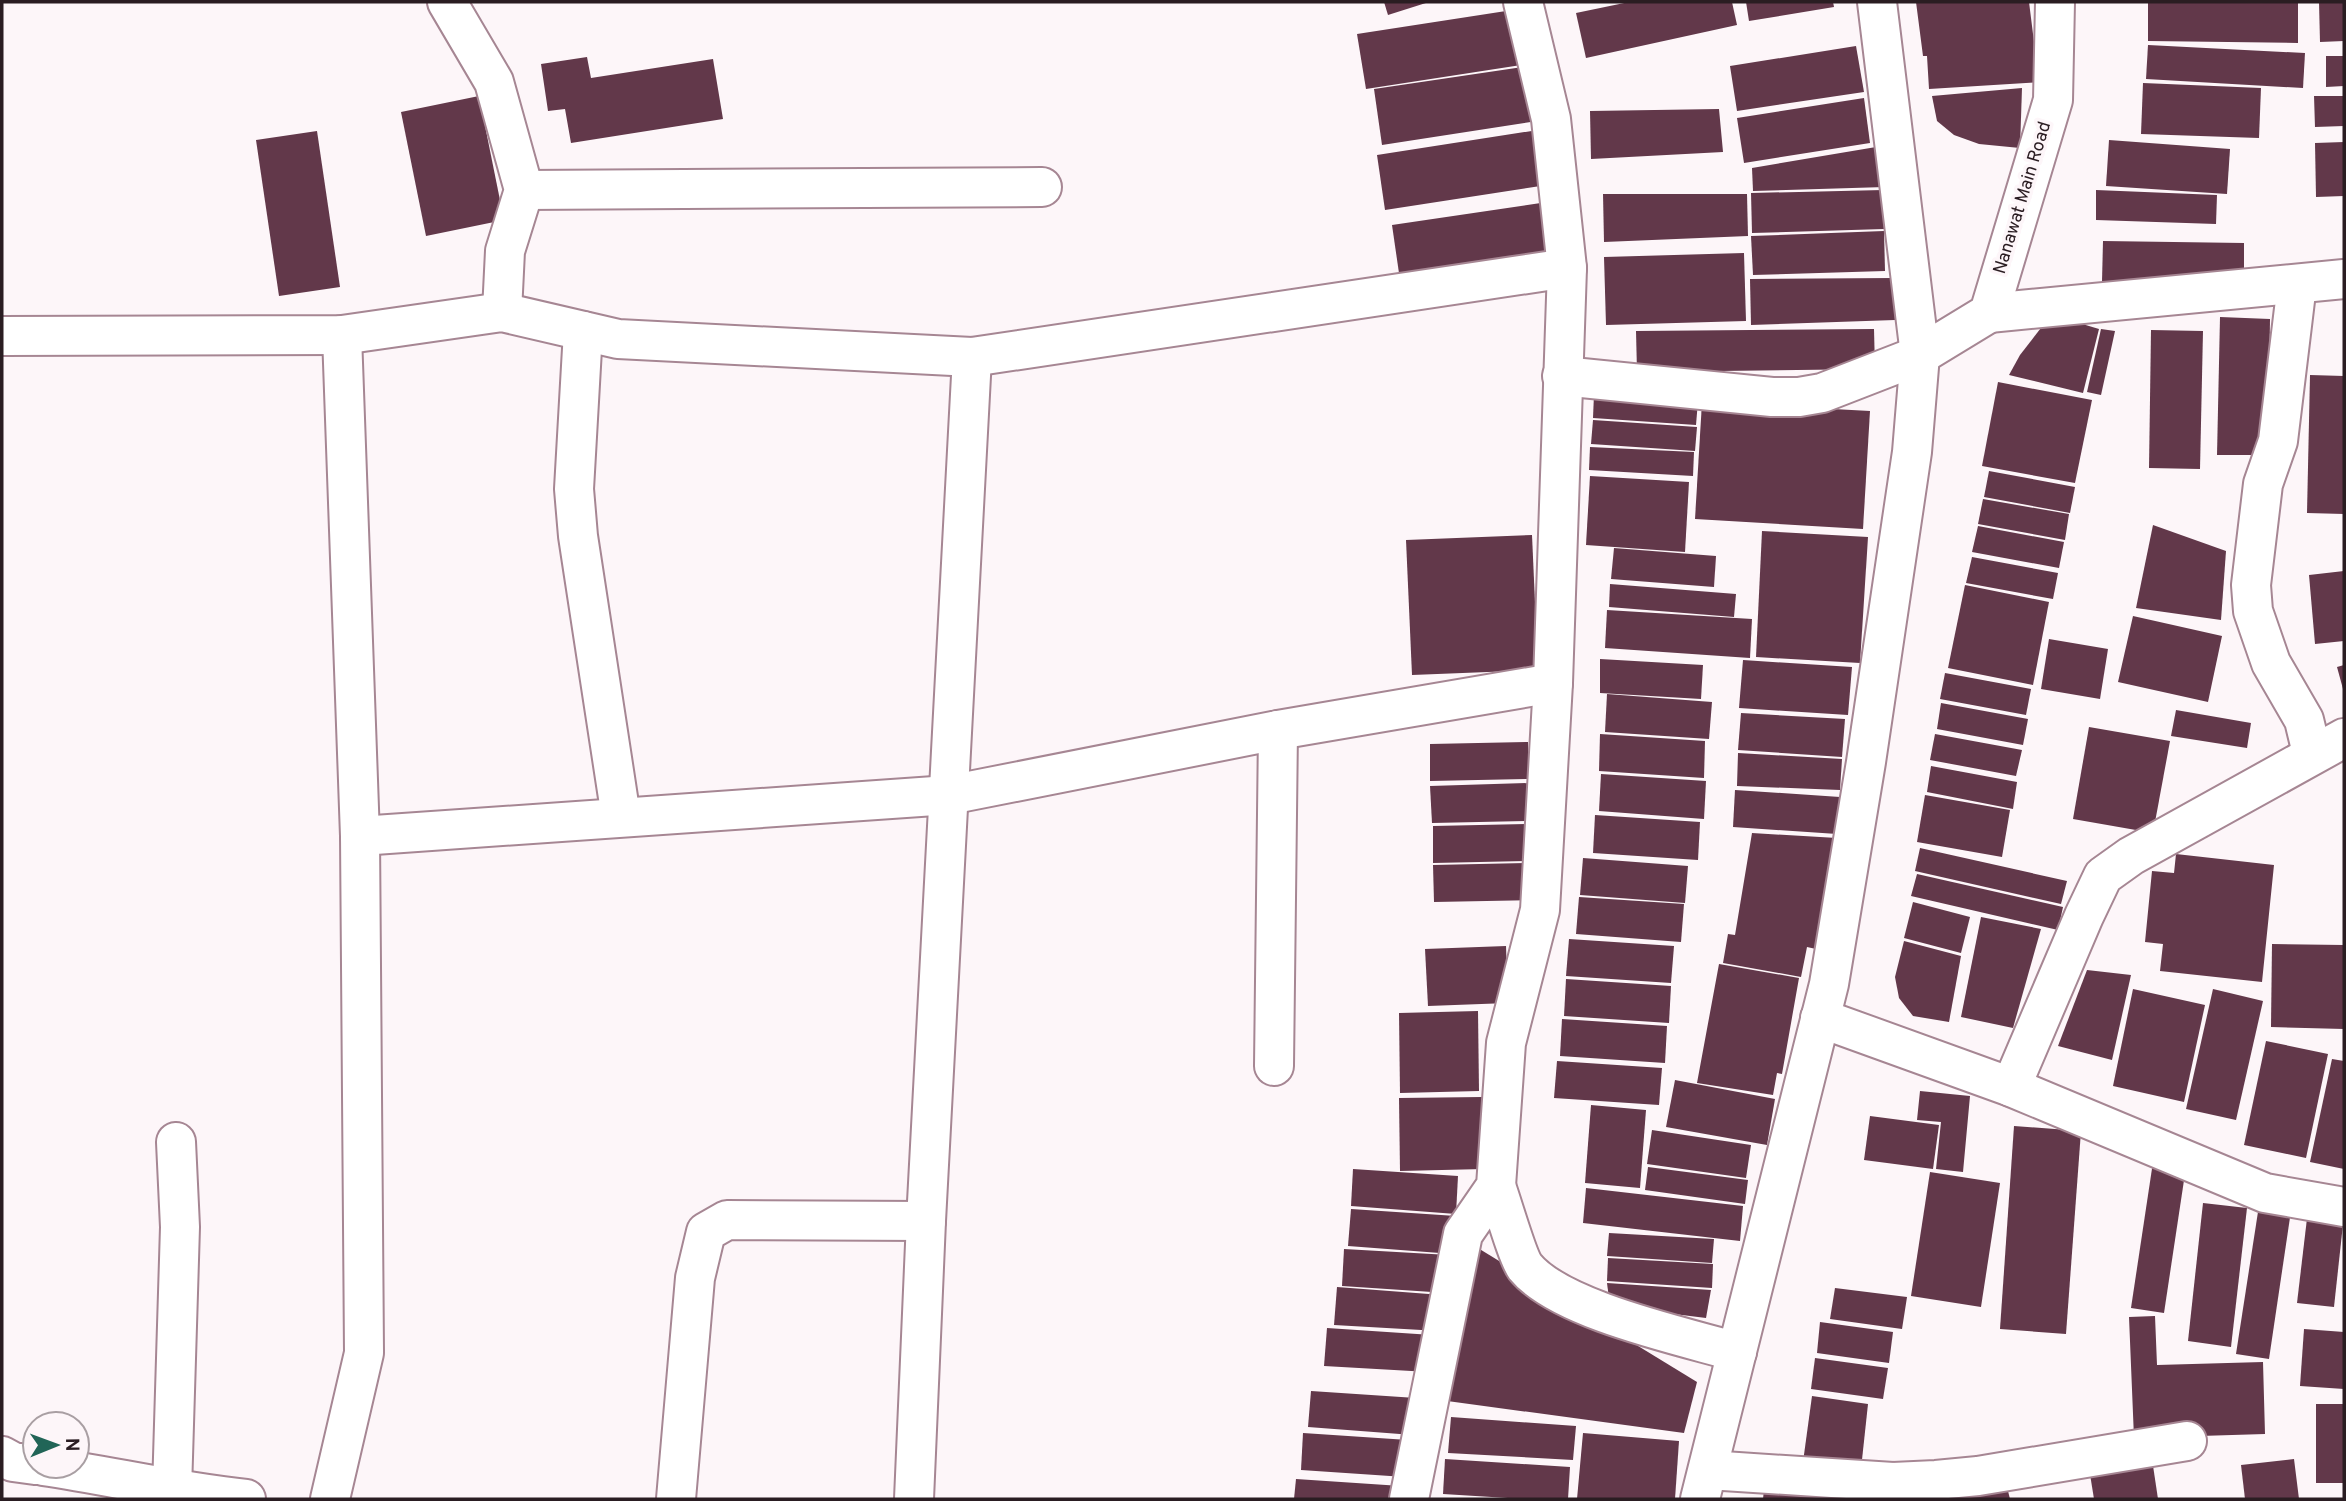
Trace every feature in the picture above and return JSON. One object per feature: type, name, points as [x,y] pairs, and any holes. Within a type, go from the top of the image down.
[{"type":"street","points":[[447,2],[494,82],[524,190],[506,251],[502,312]]},
{"type":"street","points":[[1523,2],[1551,118],[1567,268],[1553,683],[1540,910],[1506,1043],[1496,1186],[1524,1265],[1542,1281],[1601,1312],[1737,1352]]},
{"type":"street","points":[[1877,2],[1920,355],[1912,452],[1866,762],[1829,984],[1704,1484],[1936,1480],[1978,1476],[2187,1441]]},
{"type":"street","name":"Nanawat Main Road","points":[[1989,313],[2053,100],[2055,2]]},
{"type":"street","points":[[524,190],[1042,187]]},
{"type":"street","points":[[2,336],[342,335],[502,312],[618,339],[972,357],[1567,268]]},
{"type":"street","points":[[1562,376],[1772,397],[1799,397],[1822,393],[1920,355],[1989,313],[2344,279]]},
{"type":"street","points":[[2011,1087],[2103,876],[2131,856],[2328,746],[2304,720],[2271,663],[2253,611],[2251,586],[2263,484],[2278,441],[2297,284]]},
{"type":"street","points":[[583,331],[574,489],[578,536],[621,817]]},
{"type":"street","points":[[330,1499],[364,1353],[360,836],[342,335]]},
{"type":"street","points":[[914,1499],[926,1221],[972,357]]},
{"type":"street","points":[[360,836],[949,795],[1278,730],[1553,683]]},
{"type":"street","points":[[1274,1066],[1278,730]]},
{"type":"street","points":[[1820,1018],[2011,1087],[2265,1193],[2344,1206]]},
{"type":"street","points":[[172,1490],[180,1227],[176,1142]]},
{"type":"street","points":[[1409,1499],[1464,1234],[1496,1186]]},
{"type":"street","points":[[676,1499],[695,1278],[706,1232],[727,1220],[926,1221]]},
{"type":"street","points":[[2,1456],[21,1463]]},
{"type":"street","points":[[91,1473],[172,1490],[246,1499]]},
{"type":"building","points":[[1384,2],[1429,2],[1388,15]]},
{"type":"building","points":[[1629,2],[1732,2],[1737,25],[1586,58],[1576,13]]},
{"type":"building","points":[[1746,2],[1833,2],[1834,7],[1749,21]]},
{"type":"building","points":[[1916,2],[2029,2],[2042,82],[1929,89],[1927,56],[1923,56]]},
{"type":"building","points":[[2148,2],[2298,2],[2298,43],[2148,41]]},
{"type":"building","points":[[2319,2],[2344,2],[2344,41],[2320,42]]},
{"type":"building","points":[[1519,9],[1527,64],[1366,89],[1357,34]]},
{"type":"building","points":[[2148,45],[2305,53],[2303,88],[2146,79]]},
{"type":"building","points":[[1856,46],[1864,92],[1737,111],[1730,66]]},
{"type":"building","points":[[2326,56],[2344,56],[2344,86],[2326,87]]},
{"type":"building","points":[[587,57],[591,78],[713,59],[723,119],[571,143],[565,109],[548,111],[541,64]]},
{"type":"building","points":[[1536,65],[1544,120],[1382,145],[1374,89]]},
{"type":"building","points":[[2143,83],[2261,88],[2259,138],[2141,134]]},
{"type":"building","points":[[2022,88],[2020,148],[1979,144],[1954,135],[1937,121],[1932,96]]},
{"type":"building","points":[[479,96],[504,220],[426,236],[401,112]]},
{"type":"building","points":[[2314,96],[2344,96],[2344,126],[2315,127]]},
{"type":"building","points":[[1864,98],[1870,143],[1744,163],[1737,118]]},
{"type":"building","points":[[1719,109],[1723,152],[1591,159],[1590,111]]},
{"type":"building","points":[[1538,130],[1547,185],[1385,210],[1377,155]]},
{"type":"building","points":[[317,131],[340,287],[279,296],[256,140]]},
{"type":"building","points":[[2109,140],[2230,149],[2227,194],[2106,186]]},
{"type":"building","points":[[2344,142],[2344,196],[2316,197],[2315,143]]},
{"type":"building","points":[[1882,146],[1885,187],[1753,191],[1752,168]]},
{"type":"building","points":[[1883,190],[1884,229],[1752,233],[1751,193]]},
{"type":"building","points":[[2096,190],[2217,195],[2216,224],[2096,220]]},
{"type":"building","points":[[1603,194],[1747,194],[1748,236],[1604,242]]},
{"type":"building","points":[[1554,201],[1562,256],[1400,280],[1392,225]]},
{"type":"building","points":[[1884,231],[1885,271],[1753,275],[1751,236]]},
{"type":"building","points":[[2103,241],[2244,243],[2244,285],[2102,282]]},
{"type":"building","points":[[1744,253],[1746,321],[1606,325],[1604,257]]},
{"type":"building","points":[[1894,278],[1895,320],[1751,325],[1750,279]]},
{"type":"building","points":[[2220,317],[2270,319],[2268,455],[2217,455]]},
{"type":"building","points":[[2079,323],[2099,329],[2083,393],[2009,375],[2020,355],[2044,324]]},
{"type":"building","points":[[1874,329],[1875,369],[1637,372],[1636,331]]},
{"type":"building","points":[[2101,329],[2115,331],[2101,395],[2087,392]]},
{"type":"building","points":[[2151,330],[2203,331],[2200,469],[2149,468]]},
{"type":"building","points":[[2310,375],[2344,376],[2344,514],[2307,513]]},
{"type":"building","points":[[1998,382],[2092,400],[2075,483],[1982,466]]},
{"type":"building","points":[[1594,394],[1698,401],[1696,425],[1593,418]]},
{"type":"building","points":[[1702,402],[1870,411],[1863,529],[1695,519]]},
{"type":"building","points":[[1593,420],[1697,427],[1695,451],[1591,444]]},
{"type":"building","points":[[1590,447],[1694,452],[1693,476],[1589,470]]},
{"type":"building","points":[[1989,471],[2075,487],[2070,513],[1984,497]]},
{"type":"building","points":[[1590,476],[1689,482],[1685,552],[1586,545]]},
{"type":"building","points":[[1983,499],[2069,514],[2065,540],[1978,524]]},
{"type":"building","points":[[2153,525],[2226,551],[2221,620],[2136,608]]},
{"type":"building","points":[[1978,526],[2064,542],[2059,568],[1972,552]]},
{"type":"building","points":[[1762,531],[1868,537],[1860,663],[1756,657]]},
{"type":"building","points":[[1532,535],[1538,670],[1412,675],[1406,540]]},
{"type":"building","points":[[1614,548],[1716,556],[1714,587],[1611,579]]},
{"type":"building","points":[[1972,557],[2058,573],[2053,599],[1966,583]]},
{"type":"building","points":[[2344,571],[2344,641],[2315,644],[2309,575]]},
{"type":"building","points":[[1610,584],[1736,594],[1734,617],[1609,607]]},
{"type":"building","points":[[1965,585],[2049,602],[2033,685],[1948,668]]},
{"type":"building","points":[[1607,610],[1752,619],[1750,658],[1605,648]]},
{"type":"building","points":[[2133,616],[2222,636],[2208,702],[2118,682]]},
{"type":"building","points":[[2049,639],[2108,649],[2100,699],[2041,689]]},
{"type":"building","points":[[1600,659],[1703,665],[1701,699],[1600,693]]},
{"type":"building","points":[[1743,660],[1852,667],[1848,715],[1739,708]]},
{"type":"building","points":[[2344,665],[2344,689],[2343,689],[2337,667]]},
{"type":"building","points":[[1945,673],[2031,689],[2026,715],[1940,699]]},
{"type":"building","points":[[1607,694],[1712,702],[1709,739],[1605,732]]},
{"type":"building","points":[[1941,703],[2028,719],[2023,745],[1937,729]]},
{"type":"building","points":[[2176,710],[2251,723],[2247,748],[2171,736]]},
{"type":"building","points":[[1741,713],[1845,719],[1842,757],[1738,750]]},
{"type":"building","points":[[2089,727],[2170,741],[2153,833],[2073,819]]},
{"type":"building","points":[[1600,734],[1705,741],[1704,778],[1599,771]]},
{"type":"building","points":[[1935,734],[2022,750],[2016,776],[1930,760]]},
{"type":"building","points":[[1528,742],[1529,779],[1430,781],[1430,744]]},
{"type":"building","points":[[1738,753],[1842,759],[1840,790],[1737,786]]},
{"type":"building","points":[[1931,766],[2017,782],[2013,809],[1927,792]]},
{"type":"building","points":[[1601,774],[1706,781],[1704,819],[1599,811]]},
{"type":"building","points":[[1529,783],[1531,821],[1432,823],[1430,786]]},
{"type":"building","points":[[1735,790],[1840,797],[1837,834],[1733,827]]},
{"type":"building","points":[[1925,795],[2010,810],[2002,857],[1917,842]]},
{"type":"building","points":[[1595,815],[1700,822],[1698,860],[1593,853]]},
{"type":"building","points":[[1532,824],[1532,861],[1433,863],[1433,826]]},
{"type":"building","points":[[1752,833],[1837,838],[1816,949],[1807,947],[1801,977],[1723,963],[1728,934],[1735,935]]},
{"type":"building","points":[[1920,848],[2067,881],[2061,904],[1915,871]]},
{"type":"building","points":[[2176,854],[2274,865],[2262,982],[2160,971],[2163,944],[2145,942],[2152,871],[2174,873]]},
{"type":"building","points":[[1583,858],[1688,866],[1685,903],[1580,895]]},
{"type":"building","points":[[1532,863],[1533,900],[1434,902],[1433,865]]},
{"type":"building","points":[[1917,874],[2063,907],[2058,930],[1911,896]]},
{"type":"building","points":[[1579,897],[1684,904],[1681,942],[1576,934]]},
{"type":"building","points":[[1913,902],[1970,917],[1961,953],[1904,938]]},
{"type":"building","points":[[1981,917],[2041,929],[2013,1028],[1961,1017]]},
{"type":"building","points":[[1569,939],[1674,946],[1671,983],[1566,976]]},
{"type":"building","points":[[1904,941],[1961,956],[1949,1022],[1913,1016],[1899,998],[1895,977]]},
{"type":"building","points":[[2272,944],[2344,945],[2344,1029],[2271,1027]]},
{"type":"building","points":[[1506,946],[1508,1003],[1428,1006],[1425,949]]},
{"type":"building","points":[[1719,964],[1799,978],[1782,1074],[1777,1073],[1773,1095],[1697,1083]]},
{"type":"building","points":[[2087,970],[2131,975],[2112,1060],[2058,1046]]},
{"type":"building","points":[[1566,979],[1671,986],[1669,1023],[1564,1016]]},
{"type":"building","points":[[2133,989],[2205,1005],[2184,1102],[2113,1086]]},
{"type":"building","points":[[2213,989],[2263,1001],[2236,1120],[2186,1109]]},
{"type":"building","points":[[1478,1011],[1479,1091],[1400,1093],[1399,1013]]},
{"type":"building","points":[[1562,1019],[1667,1026],[1665,1063],[1560,1056]]},
{"type":"building","points":[[2266,1041],[2328,1054],[2306,1158],[2244,1145]]},
{"type":"building","points":[[2332,1059],[2344,1061],[2344,1169],[2310,1162]]},
{"type":"building","points":[[1557,1061],[1662,1068],[1659,1105],[1554,1098]]},
{"type":"building","points":[[1675,1080],[1775,1099],[1767,1145],[1666,1127]]},
{"type":"building","points":[[1920,1091],[1970,1096],[1963,1172],[1936,1169],[1941,1122],[1917,1120]]},
{"type":"building","points":[[1482,1097],[1484,1169],[1400,1171],[1399,1098]]},
{"type":"building","points":[[1591,1105],[1646,1110],[1640,1188],[1585,1183]]},
{"type":"building","points":[[1870,1116],[1939,1125],[1933,1169],[1864,1160]]},
{"type":"building","points":[[2014,1126],[2081,1131],[2066,1334],[2000,1329]]},
{"type":"building","points":[[1652,1130],[1751,1145],[1746,1178],[1647,1164]]},
{"type":"building","points":[[2153,1162],[2186,1167],[2164,1313],[2131,1308]]},
{"type":"building","points":[[1648,1167],[1748,1180],[1745,1204],[1645,1190]]},
{"type":"building","points":[[1353,1169],[1458,1176],[1456,1214],[1351,1206]]},
{"type":"building","points":[[1930,1172],[2000,1183],[1981,1307],[1911,1296]]},
{"type":"building","points":[[1586,1188],[1743,1206],[1740,1241],[1583,1223]]},
{"type":"building","points":[[2260,1199],[2292,1204],[2269,1359],[2236,1354]]},
{"type":"building","points":[[2203,1203],[2247,1208],[2231,1347],[2188,1341]]},
{"type":"building","points":[[1351,1209],[1456,1216],[1453,1254],[1348,1246]]},
{"type":"building","points":[[2308,1210],[2344,1215],[2334,1307],[2297,1303]]},
{"type":"building","points":[[1609,1233],[1714,1239],[1712,1263],[1607,1256]]},
{"type":"building","points":[[1473,1245],[1697,1382],[1684,1433],[1440,1400]]},
{"type":"building","points":[[1344,1249],[1449,1255],[1447,1293],[1342,1286]]},
{"type":"building","points":[[1608,1258],[1713,1264],[1712,1288],[1607,1281]]},
{"type":"building","points":[[1607,1283],[1711,1290],[1706,1318],[1610,1306]]},
{"type":"building","points":[[1337,1287],[1442,1295],[1439,1331],[1334,1325]]},
{"type":"building","points":[[1835,1288],[1907,1297],[1902,1329],[1830,1319]]},
{"type":"building","points":[[2155,1316],[2157,1365],[2263,1362],[2265,1434],[2134,1438],[2129,1317]]},
{"type":"building","points":[[1820,1322],[1893,1332],[1889,1363],[1817,1353]]},
{"type":"building","points":[[1327,1328],[1432,1335],[1429,1372],[1324,1366]]},
{"type":"building","points":[[2304,1329],[2344,1332],[2344,1389],[2300,1386]]},
{"type":"building","points":[[1815,1358],[1888,1368],[1883,1399],[1811,1389]]},
{"type":"building","points":[[1311,1391],[1416,1398],[1413,1435],[1308,1427]]},
{"type":"building","points":[[1812,1396],[1868,1404],[1861,1469],[1803,1462]]},
{"type":"building","points":[[2316,1404],[2344,1404],[2344,1483],[2316,1483]]},
{"type":"building","points":[[1451,1417],[1576,1426],[1573,1460],[1448,1453]]},
{"type":"building","points":[[1303,1433],[1408,1440],[1405,1477],[1301,1470]]},
{"type":"building","points":[[1583,1433],[1679,1441],[1675,1499],[1577,1499]]},
{"type":"building","points":[[1445,1459],[1570,1467],[1568,1499],[1443,1494]]},
{"type":"building","points":[[2152,1459],[2158,1499],[2094,1499],[2089,1468]]},
{"type":"building","points":[[2294,1459],[2299,1499],[2245,1499],[2241,1465]]},
{"type":"building","points":[[1296,1479],[1401,1486],[1400,1499],[1294,1499]]},
{"type":"building","points":[[1765,1481],[1855,1492],[1854,1499],[1763,1499]]},
{"type":"building","points":[[2008,1491],[2010,1499],[1916,1497]]}]
